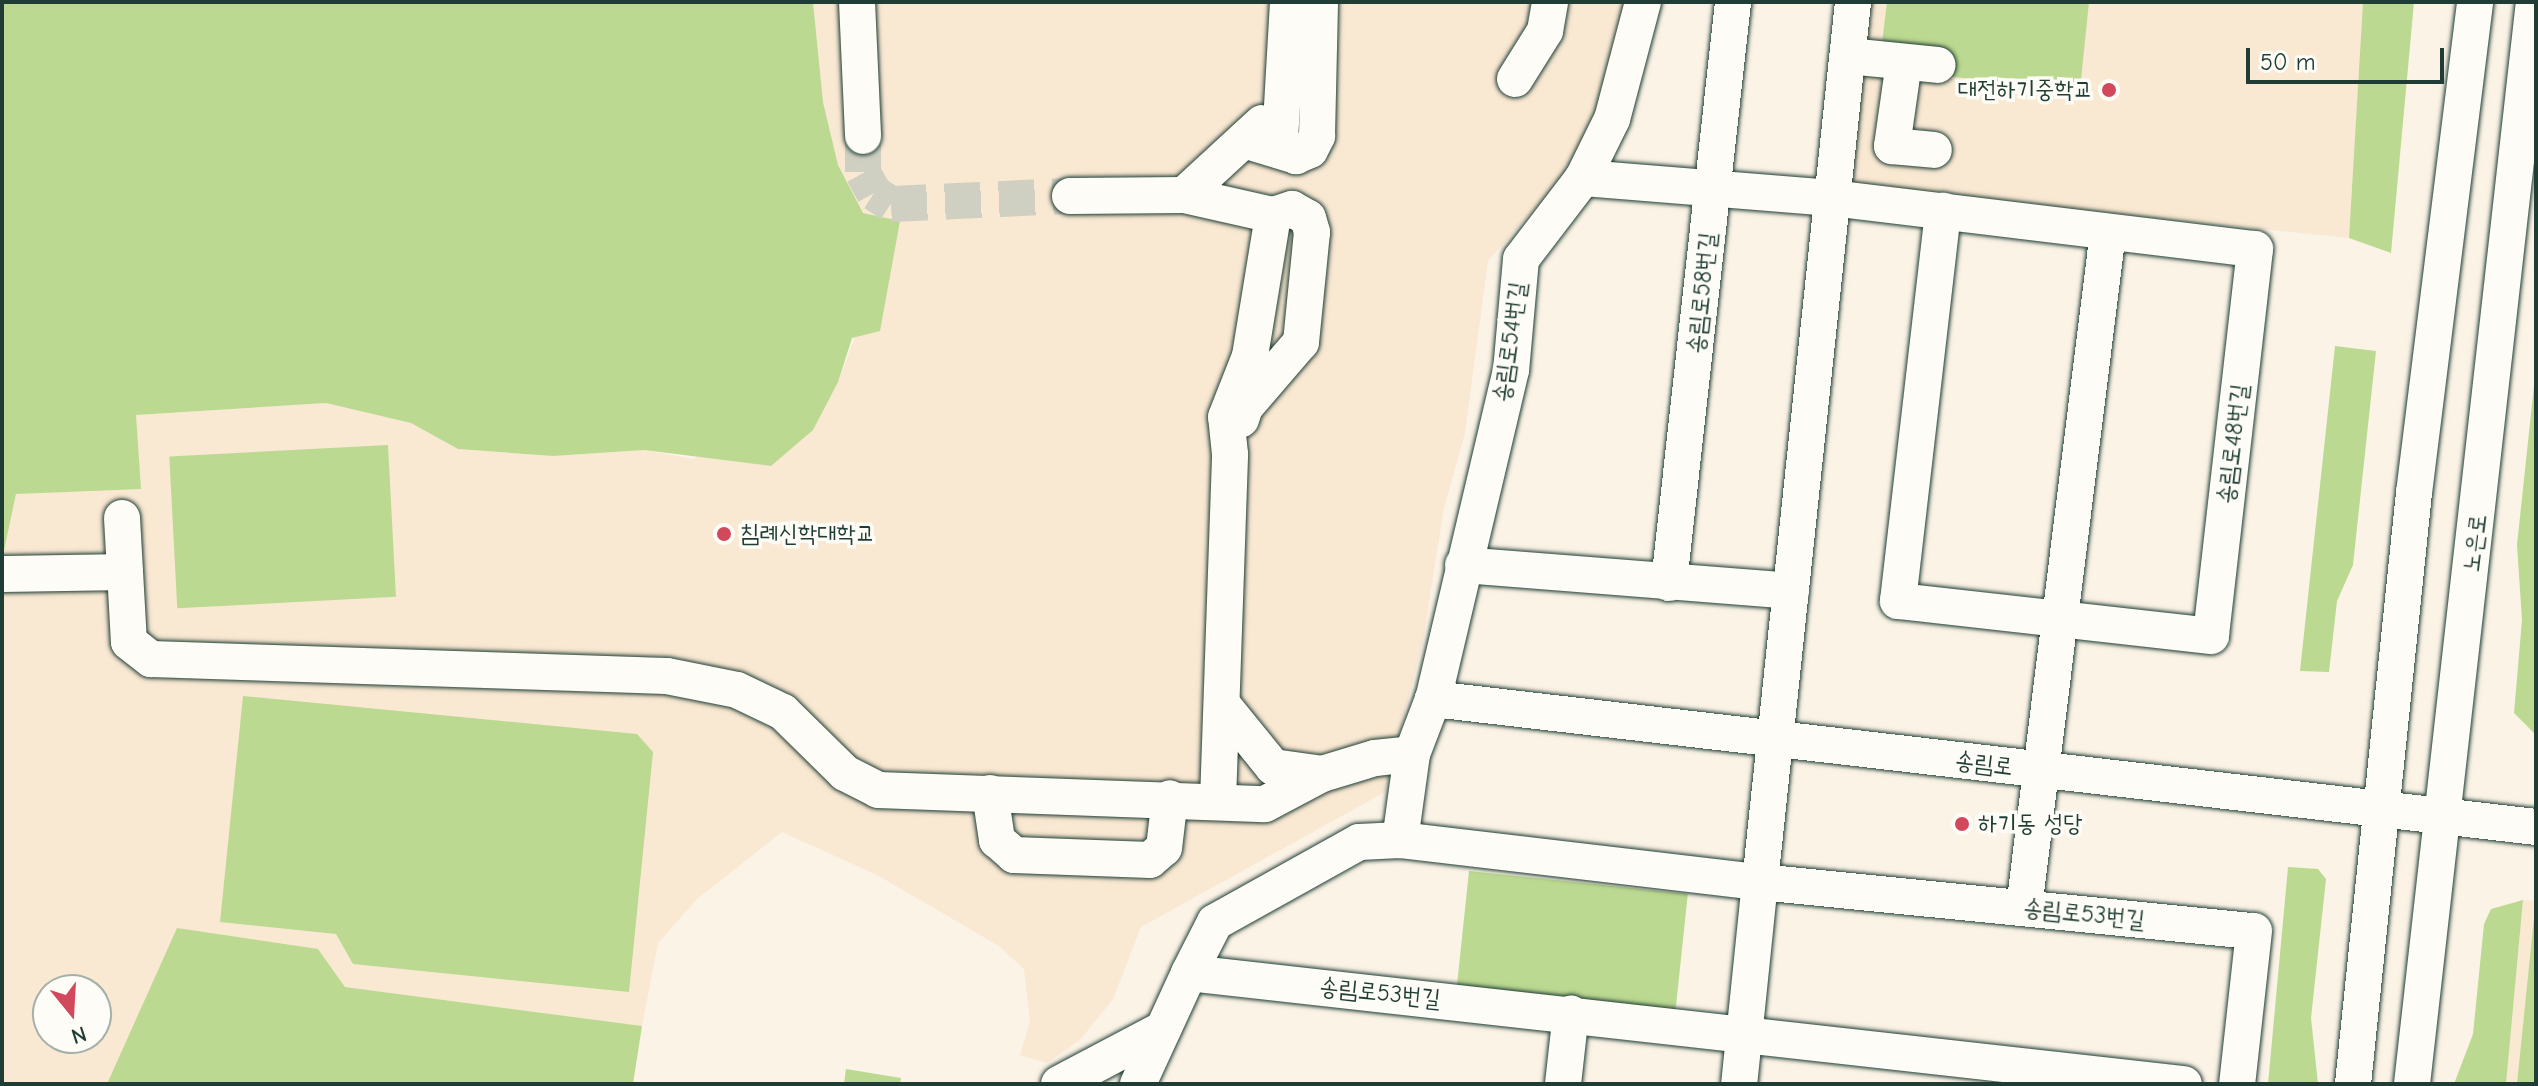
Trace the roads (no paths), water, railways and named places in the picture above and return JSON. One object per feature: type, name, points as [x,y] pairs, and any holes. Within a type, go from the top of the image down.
[{"type":"street","points":[[857,2],[863,136]]},
{"type":"street","points":[[1288,2],[1280,140],[1296,156]]},
{"type":"street","points":[[1244,140],[1296,156],[1310,150],[1317,136],[1320,2]]},
{"type":"street","points":[[1515,79],[1545,31],[1550,2]]},
{"type":"street","name":"송림로54번길","points":[[1433,699],[1511,370],[1521,259],[1583,178],[1612,119],[1643,2]]},
{"type":"street","name":"송림로58번길","points":[[1669,583],[1733,2]]},
{"type":"street","points":[[1739,1084],[1853,2]]},
{"type":"street","points":[[2353,1084],[2380,810],[2475,2]]},
{"type":"street","name":"노은로","points":[[2412,1084],[2534,2]]},
{"type":"street","points":[[1848,56],[1921,63],[1892,146],[1934,150]]},
{"type":"street","points":[[1184,195],[1281,106]]},
{"type":"street","points":[[1218,801],[1230,454],[1226,417],[1250,356],[1296,156]]},
{"type":"street","name":"송림로48번길","points":[[1583,178],[1832,198],[1943,211],[2108,232],[2255,249],[2211,636],[1898,601],[1943,211]]},
{"type":"street","points":[[1070,196],[1184,195],[1308,218],[1312,232],[1306,323],[1301,342],[1245,407],[1230,454]]},
{"type":"street","points":[[2024,908],[2108,232]]},
{"type":"street","points":[[122,518],[129,642],[151,659],[667,676],[737,690],[783,712],[845,773],[878,790],[1170,798],[1265,804],[1322,774],[1375,758],[1412,754]]},
{"type":"street","points":[[1463,565],[1791,591]]},
{"type":"street","points":[[2,574],[125,572]]},
{"type":"street","points":[[1400,840],[1412,754],[1433,699]]},
{"type":"street","name":"송림로","points":[[1433,699],[2536,827]]},
{"type":"street","points":[[1222,704],[1249,744],[1273,767],[1322,774]]},
{"type":"street","points":[[990,793],[997,840],[1014,855],[1150,860],[1164,848],[1170,798]]},
{"type":"street","name":"송림로53번길","points":[[1138,1084],[1215,922],[1359,842],[1400,840],[1760,882],[2254,931],[2237,1084]]},
{"type":"street","name":"송림로53번길","points":[[1189,973],[1571,1013],[1745,1036],[2184,1084]]},
{"type":"street","points":[[1563,1084],[1571,1013]]},
{"type":"street","points":[[1059,1084],[1163,1029]]},
{"type":"tunnel","points":[[863,136],[863,173],[874,193],[891,204],[1070,196]]},
{"type":"place","name":"대전하기중학교","points":[[2109,90]]},
{"type":"place","name":"침례신학대학교","points":[[724,534]]},
{"type":"place","name":"하기동 성당","points":[[1962,824]]}]
